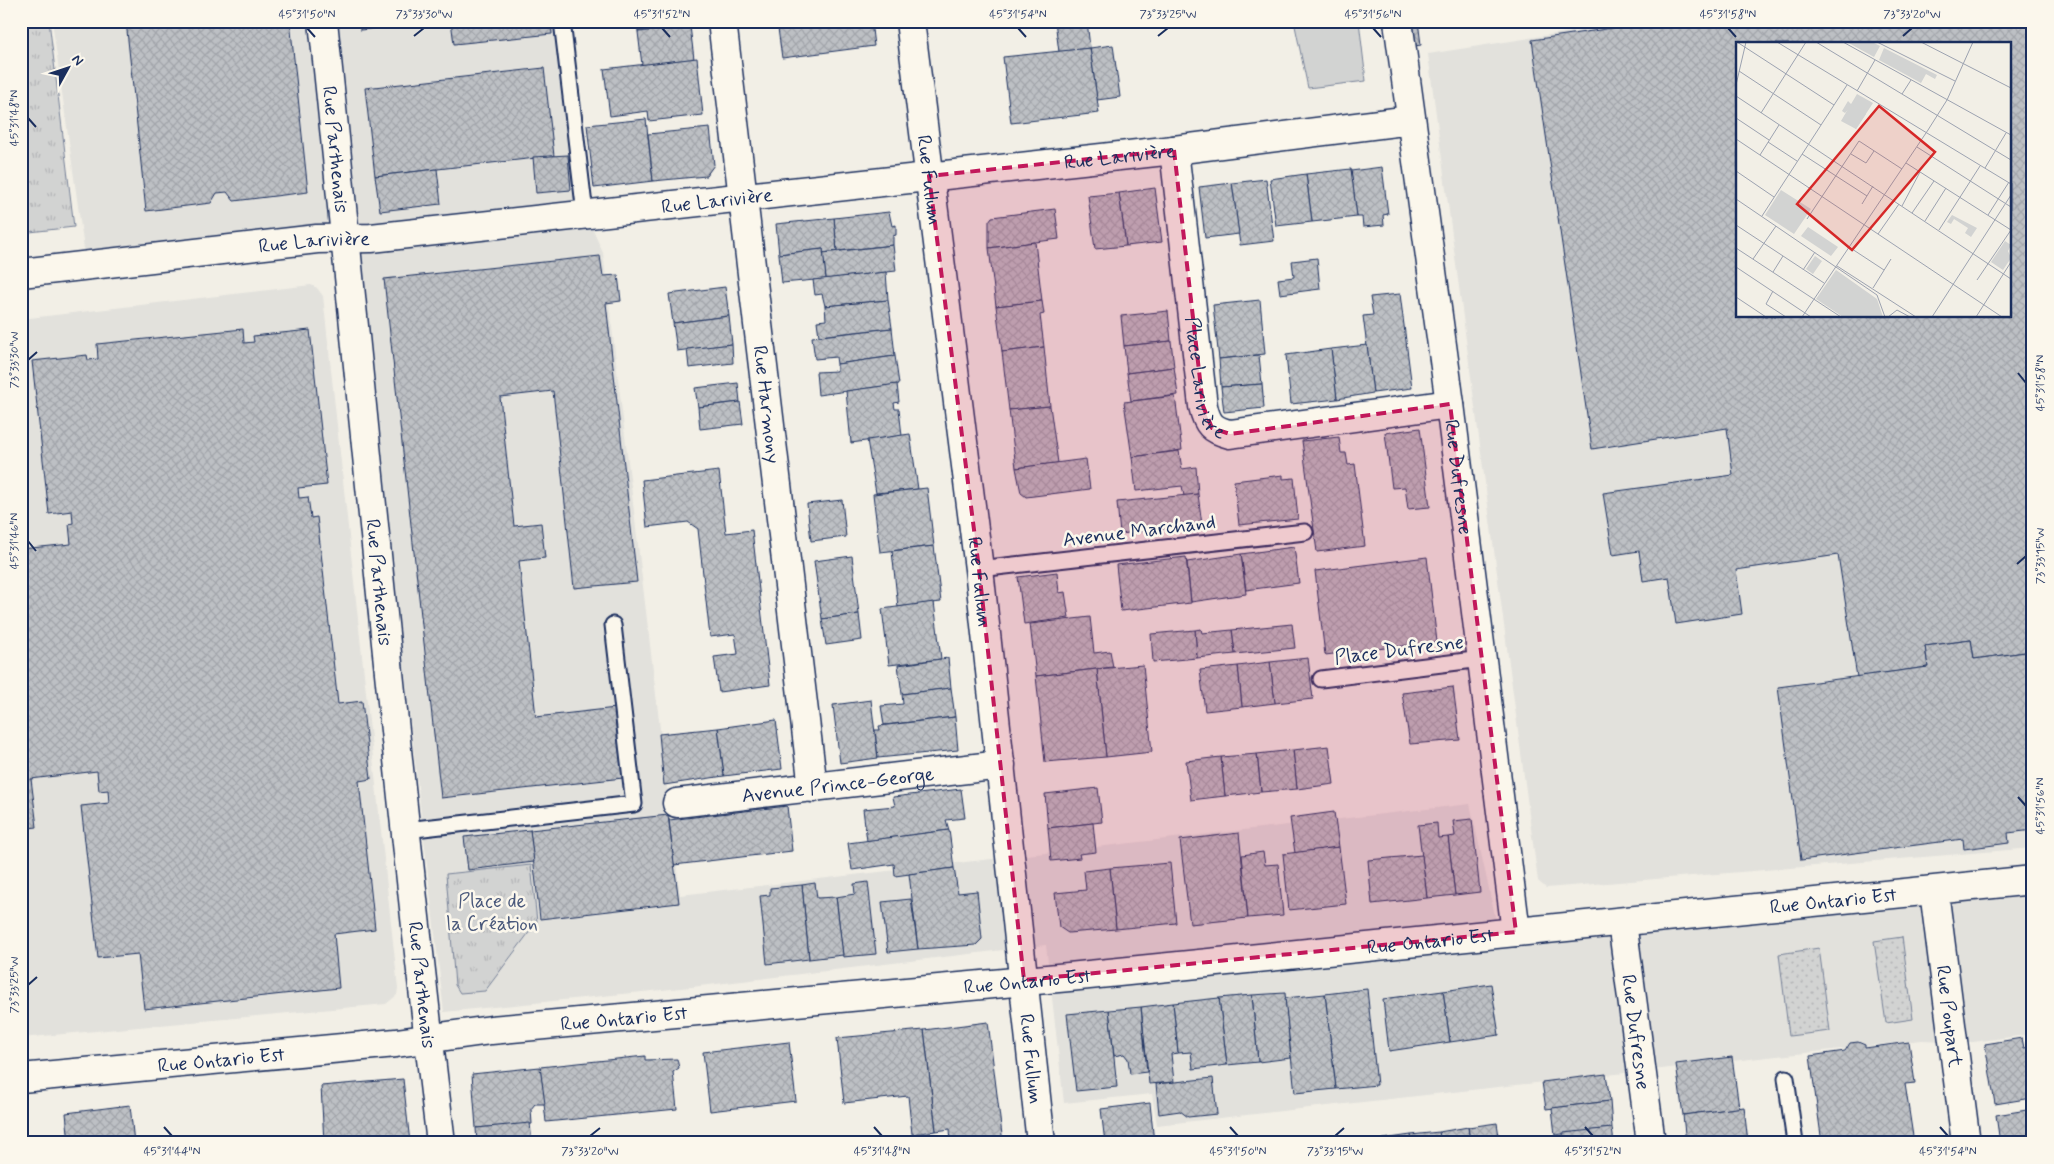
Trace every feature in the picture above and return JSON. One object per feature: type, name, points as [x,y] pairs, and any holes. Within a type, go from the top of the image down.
[{"type":"street","name":"Rue Parthenais","points":[[323,21],[406,830],[441,1143]]},
{"type":"street","name":"Rue Harmony","points":[[722,21],[813,788]]},
{"type":"street","name":"Rue Fullum","points":[[910,21],[979,569],[1041,1143]]},
{"type":"street","name":"Rue Dufresne","points":[[1398,21],[1450,404],[1516,932]]},
{"type":"street","name":"Rue Larivière","points":[[21,273],[317,239],[371,238],[1174,150],[1411,120]]},
{"type":"street","name":"Place Larivière","points":[[1174,150],[1203,406],[1206,420],[1212,428],[1230,434],[1450,404]]},
{"type":"street","name":"Avenue Prince-George","points":[[677,804],[1001,765]]},
{"type":"street","name":"Rue Ontario Est","points":[[21,1078],[428,1038],[500,1029],[1622,922],[2033,880]]},
{"type":"street","name":"Rue Poupart","points":[[1934,891],[1966,1143]]},
{"type":"street","name":"Rue Dufresne","points":[[1622,922],[1651,1143]]},
{"type":"lane","points":[[562,21],[585,214]]},
{"type":"lane","name":"Avenue Marchand","points":[[979,569],[1305,532]]},
{"type":"lane","points":[[406,830],[634,804],[613,625]]},
{"type":"lane","name":"Place Dufresne","points":[[1322,679],[1482,659]]},
{"type":"lane","points":[[1786,1078],[1795,1143]]},
{"type":"highlighted area","points":[[1174,150],[1203,406],[1212,428],[1230,434],[1450,404],[1516,932],[1024,980],[979,569],[929,176]]},
{"type":"shaded area","points":[[52,21],[555,21],[575,189],[603,253],[680,895],[1470,804],[1502,947],[2033,884],[2033,1034],[1973,1042],[1922,1040],[1157,1125],[1152,1094],[1064,1103],[1046,945],[691,987],[444,1012],[353,228],[86,263]]},
{"type":"shaded area","points":[[1638,21],[2033,21],[2033,848],[1546,888],[1538,881],[1428,54]]},
{"type":"shaded area","points":[[311,285],[317,288],[323,296],[398,988],[397,995],[386,1004],[21,1038],[21,319]]},
{"type":"green space","points":[[21,21],[49,21],[74,227],[21,233]]},
{"type":"green space","points":[[1294,21],[1359,21],[1366,81],[1308,88]]},
{"type":"green space","name":"Place de la Création","points":[[531,865],[537,922],[485,991],[460,993],[455,985],[446,874]]},
{"type":"green space","points":[[1902,937],[1913,1019],[1886,1023],[1874,941]]},
{"type":"green space","points":[[1819,948],[1830,1031],[1789,1036],[1779,954]]},
{"type":"building","points":[[126,21],[290,21],[308,192],[234,201],[227,192],[217,193],[211,203],[146,211]]},
{"type":"building","points":[[359,21],[440,21],[360,30]]},
{"type":"building","points":[[451,21],[551,21],[552,34],[454,44]]},
{"type":"building","points":[[637,21],[689,21],[690,26],[638,32]]},
{"type":"building","points":[[777,21],[871,21],[874,46],[782,58]]},
{"type":"building","points":[[1055,21],[1087,21],[1090,48],[1059,52]]},
{"type":"building","points":[[1405,21],[1418,21],[1421,45],[1409,47]]},
{"type":"building","points":[[1659,21],[2033,21],[2033,651],[1974,659],[1971,640],[1925,646],[1928,667],[1857,677],[1838,555],[1736,570],[1742,614],[1676,624],[1669,577],[1643,581],[1639,551],[1613,555],[1603,493],[1733,475],[1727,428],[1592,449],[1532,40]]},
{"type":"building","points":[[690,26],[694,59],[642,65],[638,32]]},
{"type":"building","points":[[1113,45],[1120,97],[1097,100],[1090,48]]},
{"type":"building","points":[[1090,48],[1099,113],[1011,123],[1003,57]]},
{"type":"building","points":[[697,58],[703,115],[649,121],[648,111],[610,116],[604,69]]},
{"type":"building","points":[[544,68],[554,156],[375,176],[365,88]]},
{"type":"building","points":[[646,119],[653,181],[594,188],[587,125]]},
{"type":"building","points":[[710,128],[714,165],[706,176],[653,181],[648,134]]},
{"type":"building","points":[[568,155],[571,190],[536,193],[533,157]]},
{"type":"building","points":[[1382,167],[1388,214],[1383,215],[1384,225],[1363,227],[1362,217],[1357,217],[1351,171]]},
{"type":"building","points":[[437,169],[441,204],[380,211],[375,176]]},
{"type":"building","points":[[1351,169],[1357,217],[1312,222],[1306,174]]},
{"type":"building","points":[[1306,174],[1312,222],[1276,226],[1270,179]]},
{"type":"building","points":[[1266,179],[1274,241],[1240,245],[1232,183]]},
{"type":"building","points":[[1232,183],[1239,234],[1205,238],[1199,187]]},
{"type":"building","points":[[1155,188],[1162,242],[1126,246],[1119,193]]},
{"type":"building","points":[[1119,193],[1126,246],[1095,249],[1088,196]]},
{"type":"building","points":[[1055,209],[1059,239],[989,248],[989,221],[992,217]]},
{"type":"building","points":[[889,212],[892,226],[896,225],[893,245],[837,251],[834,218]]},
{"type":"building","points":[[834,218],[837,251],[823,253],[823,249],[779,254],[776,224]]},
{"type":"building","points":[[1035,242],[1042,301],[996,306],[989,248]]},
{"type":"building","points":[[893,245],[896,271],[826,279],[823,253]]},
{"type":"building","points":[[823,249],[826,279],[782,283],[779,254]]},
{"type":"building","points":[[600,256],[603,276],[618,275],[621,301],[606,303],[637,582],[574,588],[553,391],[500,397],[514,526],[541,523],[545,558],[519,561],[536,717],[616,708],[623,778],[441,798],[384,279]]},
{"type":"building","points":[[1317,258],[1320,289],[1280,294],[1278,279],[1294,277],[1292,261]]},
{"type":"building","points":[[886,272],[888,300],[825,306],[822,294],[815,295],[813,280]]},
{"type":"building","points":[[725,287],[729,316],[673,323],[669,294]]},
{"type":"building","points":[[1400,294],[1412,388],[1373,393],[1363,316],[1373,315],[1370,297]]},
{"type":"building","points":[[888,300],[892,328],[819,336],[817,321],[826,320],[825,306]]},
{"type":"building","points":[[1260,300],[1265,354],[1219,359],[1213,305]]},
{"type":"building","points":[[1042,301],[1044,314],[1040,315],[1044,347],[1002,352],[996,306]]},
{"type":"building","points":[[1168,311],[1171,341],[1124,346],[1121,316]]},
{"type":"building","points":[[729,316],[732,344],[677,351],[673,323]]},
{"type":"building","points":[[892,328],[895,356],[837,364],[836,357],[815,359],[812,337]]},
{"type":"building","points":[[243,329],[244,343],[254,342],[253,336],[310,330],[327,485],[298,488],[299,498],[308,497],[311,518],[317,517],[338,704],[362,701],[371,779],[359,781],[375,929],[334,934],[339,988],[144,1009],[138,954],[98,958],[81,806],[109,803],[108,790],[99,791],[97,771],[31,779],[37,827],[21,829],[21,549],[71,544],[69,524],[73,523],[72,511],[49,514],[32,361],[87,355],[88,360],[98,359],[97,344]]},
{"type":"building","points":[[1171,341],[1174,367],[1127,373],[1124,346]]},
{"type":"building","points":[[732,344],[733,363],[689,368],[687,349]]},
{"type":"building","points":[[1367,345],[1373,393],[1337,399],[1331,349]]},
{"type":"building","points":[[1044,347],[1050,406],[1009,410],[1002,352]]},
{"type":"building","points":[[1331,349],[1337,399],[1291,404],[1286,355]]},
{"type":"building","points":[[1259,355],[1262,384],[1221,387],[1219,359]]},
{"type":"building","points":[[895,356],[899,384],[818,395],[816,372],[837,371],[837,364]]},
{"type":"building","points":[[1174,367],[1178,395],[1131,401],[1127,373]]},
{"type":"building","points":[[738,383],[740,402],[698,407],[695,388]]},
{"type":"building","points":[[897,384],[899,402],[894,403],[895,409],[899,409],[902,436],[851,443],[846,391]]},
{"type":"building","points":[[1262,384],[1264,408],[1224,412],[1221,387]]},
{"type":"building","points":[[1175,396],[1182,450],[1132,457],[1124,402]]},
{"type":"building","points":[[740,402],[743,424],[700,429],[698,407]]},
{"type":"building","points":[[1050,406],[1058,463],[1016,468],[1009,410]]},
{"type":"building","points":[[1420,428],[1430,507],[1408,509],[1405,487],[1392,488],[1385,433]]},
{"type":"building","points":[[910,434],[918,489],[876,493],[867,440]]},
{"type":"building","points":[[1339,437],[1341,453],[1346,453],[1348,465],[1355,464],[1365,546],[1317,552],[1302,441]]},
{"type":"building","points":[[1179,451],[1182,469],[1196,467],[1198,494],[1184,496],[1182,486],[1136,491],[1132,457]]},
{"type":"building","points":[[1086,459],[1090,489],[1026,497],[1021,493],[1016,468]]},
{"type":"building","points":[[719,471],[726,533],[752,530],[770,685],[719,692],[714,657],[738,654],[735,634],[710,637],[698,529],[688,522],[647,527],[642,480]]},
{"type":"building","points":[[1283,475],[1283,479],[1294,478],[1298,519],[1239,525],[1234,481]]},
{"type":"building","points":[[927,488],[934,546],[880,552],[873,494]]},
{"type":"building","points":[[1198,494],[1202,525],[1120,534],[1117,502]]},
{"type":"building","points":[[842,500],[846,537],[811,541],[807,504]]},
{"type":"building","points":[[934,546],[941,602],[898,607],[892,551]]},
{"type":"building","points":[[1294,547],[1299,583],[1246,590],[1241,554]]},
{"type":"building","points":[[1241,554],[1246,594],[1191,602],[1187,562]]},
{"type":"building","points":[[852,556],[859,614],[822,619],[814,561]]},
{"type":"building","points":[[1186,557],[1191,603],[1121,611],[1116,565]]},
{"type":"building","points":[[1427,557],[1437,642],[1325,655],[1315,571]]},
{"type":"building","points":[[1057,572],[1059,593],[1065,592],[1069,618],[1024,624],[1018,577]]},
{"type":"building","points":[[934,602],[941,659],[889,665],[882,609]]},
{"type":"building","points":[[859,614],[862,640],[826,645],[822,619]]},
{"type":"building","points":[[1090,617],[1094,653],[1110,651],[1113,667],[1036,676],[1030,624]]},
{"type":"building","points":[[1292,624],[1295,648],[1235,654],[1232,630]]},
{"type":"building","points":[[1201,629],[1202,633],[1232,630],[1235,654],[1197,658],[1195,630]]},
{"type":"building","points":[[1195,630],[1197,658],[1153,662],[1151,634]]},
{"type":"building","points":[[1971,640],[1974,659],[2033,651],[2033,830],[2008,833],[2009,843],[1964,849],[1963,839],[1801,860],[1778,687],[1928,667],[1925,646]]},
{"type":"building","points":[[948,658],[951,688],[902,694],[898,665]]},
{"type":"building","points":[[1308,658],[1313,699],[1275,703],[1270,662]]},
{"type":"building","points":[[1270,662],[1275,703],[1242,707],[1238,666]]},
{"type":"building","points":[[1143,665],[1152,752],[1106,757],[1097,669]]},
{"type":"building","points":[[1238,666],[1242,707],[1205,711],[1200,670]]},
{"type":"building","points":[[1097,669],[1106,757],[1045,762],[1036,676]]},
{"type":"building","points":[[1453,687],[1460,740],[1410,744],[1402,693]]},
{"type":"building","points":[[951,688],[955,717],[884,725],[881,706],[903,704],[902,694]]},
{"type":"building","points":[[871,700],[878,758],[840,763],[833,705]]},
{"type":"building","points":[[955,717],[958,750],[878,758],[875,730],[880,730],[879,726]]},
{"type":"building","points":[[776,720],[782,769],[724,776],[718,728]]},
{"type":"building","points":[[718,728],[724,776],[664,785],[659,734]]},
{"type":"building","points":[[1329,746],[1334,784],[1297,789],[1293,750]]},
{"type":"building","points":[[1293,750],[1297,789],[1261,792],[1257,754]]},
{"type":"building","points":[[1257,754],[1261,792],[1225,796],[1221,757]]},
{"type":"building","points":[[1221,757],[1225,796],[1191,800],[1186,761]]},
{"type":"building","points":[[1098,788],[1102,822],[1048,828],[1045,794]]},
{"type":"building","points":[[961,789],[965,818],[946,820],[949,830],[867,841],[863,809],[895,806],[893,797]]},
{"type":"building","points":[[787,806],[792,851],[674,865],[669,820]]},
{"type":"building","points":[[1334,812],[1339,847],[1295,853],[1290,818]]},
{"type":"building","points":[[668,815],[679,903],[540,919],[530,830]]},
{"type":"building","points":[[1472,819],[1480,892],[1455,895],[1448,837],[1455,836],[1453,821]]},
{"type":"building","points":[[1093,823],[1096,852],[1079,854],[1080,858],[1051,861],[1048,828]]},
{"type":"building","points":[[1437,823],[1438,838],[1448,837],[1455,895],[1427,898],[1418,825]]},
{"type":"building","points":[[530,830],[534,862],[468,870],[464,837]]},
{"type":"building","points":[[949,830],[954,868],[895,876],[894,864],[852,870],[848,843]]},
{"type":"building","points":[[1239,833],[1248,918],[1190,924],[1180,840]]},
{"type":"building","points":[[1339,847],[1346,904],[1289,910],[1283,854]]},
{"type":"building","points":[[1263,852],[1265,865],[1278,864],[1283,915],[1248,918],[1242,855]]},
{"type":"building","points":[[1422,855],[1427,898],[1372,904],[1368,860]]},
{"type":"building","points":[[1170,863],[1176,923],[1116,929],[1110,868]]},
{"type":"building","points":[[954,868],[958,893],[977,891],[982,939],[976,945],[918,949],[909,874]]},
{"type":"building","points":[[1110,868],[1116,929],[1068,933],[1059,927],[1055,893],[1086,890],[1084,871]]},
{"type":"building","points":[[868,882],[876,954],[843,957],[836,897],[855,894],[854,884]]},
{"type":"building","points":[[815,883],[817,898],[836,897],[843,955],[809,959],[802,885]]},
{"type":"building","points":[[802,885],[809,959],[767,964],[760,896],[770,895],[770,888]]},
{"type":"building","points":[[911,899],[918,949],[888,952],[882,902]]},
{"type":"building","points":[[1491,984],[1499,1035],[1450,1042],[1443,991]]},
{"type":"building","points":[[1367,989],[1377,1085],[1336,1089],[1325,994]]},
{"type":"building","points":[[1443,991],[1450,1042],[1389,1051],[1383,999]]},
{"type":"building","points":[[1285,993],[1291,1058],[1258,1062],[1252,995]]},
{"type":"building","points":[[1325,994],[1336,1089],[1295,1093],[1285,998]]},
{"type":"building","points":[[1252,995],[1258,1062],[1227,1065],[1219,998]]},
{"type":"building","points":[[1219,998],[1227,1065],[1193,1069],[1191,1052],[1178,1053],[1173,1003]]},
{"type":"building","points":[[1173,1003],[1178,1053],[1171,1054],[1174,1082],[1149,1084],[1141,1007]]},
{"type":"building","points":[[1141,1007],[1147,1072],[1130,1074],[1128,1059],[1124,1054],[1114,1056],[1109,1010]]},
{"type":"building","points":[[1109,1010],[1117,1087],[1076,1091],[1067,1014]]},
{"type":"building","points":[[988,1022],[1003,1143],[951,1143],[950,1129],[936,1131],[924,1030]]},
{"type":"building","points":[[924,1030],[936,1131],[912,1134],[908,1096],[844,1103],[837,1038]]},
{"type":"building","points":[[2022,1038],[2024,1048],[2030,1047],[2033,1064],[2033,1087],[2030,1088],[2032,1098],[1995,1104],[1985,1044]]},
{"type":"building","points":[[789,1042],[796,1101],[710,1111],[703,1052]]},
{"type":"building","points":[[1858,1042],[1865,1045],[1865,1048],[1909,1042],[1915,1083],[1905,1084],[1914,1143],[1822,1143],[1810,1056],[1845,1051],[1850,1043]]},
{"type":"building","points":[[645,1056],[645,1060],[677,1059],[679,1068],[673,1072],[677,1109],[546,1122],[540,1067]]},
{"type":"building","points":[[1732,1057],[1739,1108],[1683,1115],[1676,1064]]},
{"type":"building","points":[[540,1067],[545,1104],[535,1104],[531,1109],[532,1124],[476,1128],[472,1074]]},
{"type":"building","points":[[1606,1074],[1610,1101],[1546,1109],[1542,1082]]},
{"type":"building","points":[[1213,1078],[1217,1114],[1188,1117],[1180,1111],[1159,1114],[1156,1084]]},
{"type":"building","points":[[403,1079],[410,1143],[324,1143],[321,1086]]},
{"type":"building","points":[[1610,1101],[1612,1128],[1555,1135],[1552,1108]]},
{"type":"building","points":[[1150,1103],[1154,1143],[1105,1143],[1101,1109]]},
{"type":"building","points":[[130,1105],[134,1143],[69,1143],[66,1113]]},
{"type":"building","points":[[1744,1107],[1748,1143],[1686,1143],[1683,1115]]},
{"type":"building","points":[[2033,1109],[2033,1143],[2000,1143],[1996,1115]]},
{"type":"building","points":[[530,1123],[532,1143],[477,1143],[476,1128]]},
{"type":"building","points":[[1497,1123],[1500,1143],[1470,1143],[1468,1127]]},
{"type":"building","points":[[1468,1127],[1470,1143],[1441,1143],[1439,1132]]},
{"type":"building","points":[[1612,1128],[1614,1143],[1564,1143],[1563,1133]]},
{"type":"building","points":[[1439,1132],[1441,1143],[1412,1143],[1411,1135]]},
{"type":"building","points":[[1411,1135],[1412,1143],[1384,1143],[1383,1139]]}]
